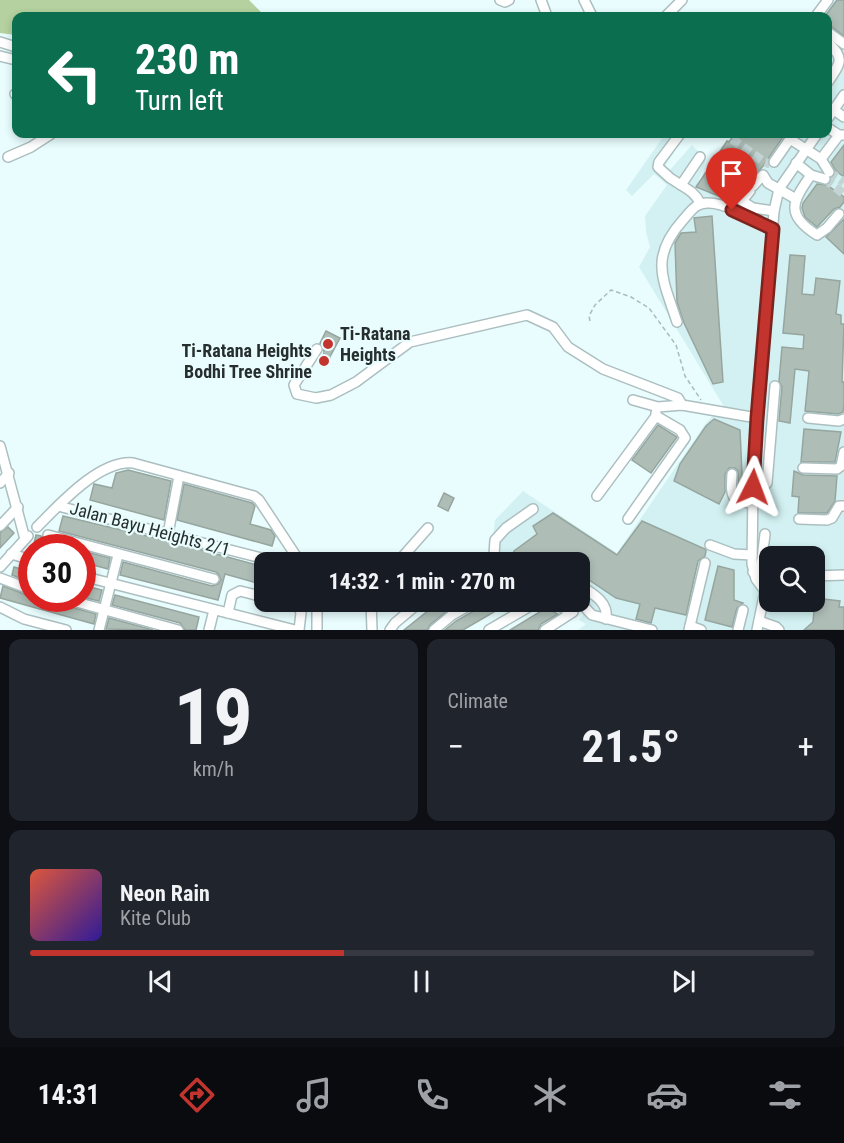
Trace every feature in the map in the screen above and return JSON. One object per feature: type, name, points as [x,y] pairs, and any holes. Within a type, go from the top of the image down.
[{"type":"street","points":[[500,0],[505,2],[509,0]]},
{"type":"street","points":[[832,45],[842,51],[843,61],[832,76]]},
{"type":"street","points":[[832,108],[844,95]]},
{"type":"street","points":[[820,159],[841,135]]},
{"type":"street","points":[[8,157],[45,138]]},
{"type":"street","points":[[677,138],[659,162],[658,167],[692,192],[700,203]]},
{"type":"street","points":[[788,173],[772,163],[789,138]]},
{"type":"street","points":[[791,138],[820,159],[827,175],[811,175],[796,163]]},
{"type":"street","points":[[759,581],[753,572],[753,487],[774,212],[779,189],[814,138]]},
{"type":"street","points":[[681,184],[700,157]]},
{"type":"street","points":[[774,212],[753,208],[742,201],[763,175],[768,183],[796,199]]},
{"type":"street","points":[[811,175],[793,207],[796,218],[817,235],[827,228],[839,214]]},
{"type":"street","points":[[677,322],[662,278],[662,252],[674,230],[700,203],[712,203],[773,229]]},
{"type":"street","points":[[317,350],[294,385],[297,394],[304,397],[316,398],[331,395],[356,382],[410,342],[527,315],[553,327],[568,347],[603,369],[678,398],[682,405]]},
{"type":"street","points":[[753,487],[764,486],[767,483],[775,386]]},
{"type":"street","points":[[628,519],[685,438],[680,430],[657,412],[633,400]]},
{"type":"street","points":[[597,496],[657,412],[682,405],[757,418]]},
{"type":"street","points":[[808,418],[839,421],[844,419]]},
{"type":"street","points":[[0,446],[18,507],[30,533]]},
{"type":"street","points":[[803,468],[837,469],[841,466],[844,453]]},
{"type":"street","points":[[0,567],[72,490],[115,464],[133,463],[254,496],[293,552]]},
{"type":"street","points":[[0,483],[9,473]]},
{"type":"street","points":[[732,474],[733,497],[738,502],[753,503]]},
{"type":"street","points":[[168,534],[179,476]]},
{"type":"street","name":"Jalan Bayu Heights 2/1","points":[[58,506],[254,556]]},
{"type":"street","points":[[799,519],[827,520],[832,518],[839,506],[844,506]]},
{"type":"street","points":[[0,526],[18,507]]},
{"type":"street","points":[[494,552],[495,540],[506,528],[533,508]]},
{"type":"street","points":[[407,552],[428,528]]},
{"type":"street","points":[[753,572],[759,569],[765,534]]},
{"type":"street","points":[[710,545],[734,554],[752,555]]},
{"type":"street","points":[[96,549],[214,579]]},
{"type":"street","points":[[11,554],[18,556]]},
{"type":"street","points":[[99,630],[118,555]]},
{"type":"street","points":[[701,630],[689,628],[705,563]]},
{"type":"street","points":[[825,576],[844,575]]},
{"type":"street","points":[[0,578],[18,585]]},
{"type":"street","points":[[96,580],[297,630],[301,612]]},
{"type":"street","points":[[228,613],[232,595],[240,591],[254,594]]},
{"type":"street","points":[[590,593],[602,601],[607,611],[606,619]]},
{"type":"street","points":[[0,607],[24,619],[66,630]]},
{"type":"street","points":[[96,609],[178,630]]},
{"type":"street","points":[[209,630],[214,610]]},
{"type":"street","points":[[738,630],[743,610]]},
{"type":"street","points":[[317,612],[317,630]]},
{"type":"street","points":[[371,612],[372,630]]},
{"type":"street","points":[[390,630],[395,622],[408,612]]},
{"type":"street","points":[[434,630],[457,612]]},
{"type":"street","points":[[489,630],[520,612]]},
{"type":"street","points":[[545,630],[573,612]]},
{"type":"street","points":[[589,612],[592,615],[652,630]]},
{"type":"street","points":[[758,626],[776,627],[779,630]]},
{"type":"path","points":[[590,321],[589,316],[595,305],[611,290],[632,297],[649,308],[676,345],[685,376],[706,410]]},
{"type":"path","points":[[317,350],[330,356],[329,359]]},
{"type":"shaded area","points":[[826,0],[844,0],[844,630],[578,630],[586,624],[579,620],[584,614],[582,612],[590,612],[590,552],[491,552],[495,520],[523,491],[617,553],[706,423],[723,405],[639,267],[650,247],[645,216],[667,185],[654,174],[632,196],[626,190],[662,138],[683,138],[665,166],[669,171],[692,145],[706,159],[698,183],[730,138],[832,138],[832,12],[818,12]]},
{"type":"green space","points":[[0,0],[249,0],[261,12],[12,12],[12,34],[0,33]]},
{"type":"building","points":[[837,0],[844,0],[844,36],[832,27],[832,12],[828,12]]},
{"type":"building","points":[[732,138],[782,138],[737,197],[736,203],[696,187],[727,141],[729,142]]},
{"type":"building","points":[[844,145],[844,177],[836,171],[831,162]]},
{"type":"building","points":[[817,184],[827,185],[844,197],[844,202],[817,227],[805,217],[802,208],[803,203]]},
{"type":"building","points":[[712,216],[723,382],[713,384],[684,323],[677,302],[675,243],[681,233],[696,232],[694,218]]},
{"type":"building","points":[[844,219],[844,254],[826,237]]},
{"type":"building","points":[[790,255],[805,256],[802,294],[814,295],[816,278],[840,281],[836,314],[841,315],[841,324],[844,324],[842,382],[844,382],[844,405],[843,412],[838,414],[805,411],[809,371],[795,369],[790,423],[779,421],[782,347],[803,349],[804,335],[783,333]]},
{"type":"building","name":"Ti-Ratana Heights","points":[[326,331],[340,338],[325,366],[319,363],[324,353],[320,343]]},
{"type":"building","points":[[714,419],[740,430],[743,495],[739,491],[738,471],[735,468],[729,468],[725,474],[725,492],[719,504],[674,481],[680,464],[706,426]]},
{"type":"building","points":[[658,425],[677,437],[651,473],[632,460]]},
{"type":"building","points":[[804,429],[841,432],[835,462],[801,462]]},
{"type":"building","points":[[128,470],[171,481],[164,520],[90,500],[94,484],[112,488],[116,473]]},
{"type":"building","points":[[794,471],[803,475],[837,476],[835,501],[827,513],[798,513],[799,497],[792,496]]},
{"type":"building","points":[[184,484],[252,503],[255,506],[250,524],[271,530],[275,536],[272,546],[177,520]]},
{"type":"building","points":[[444,493],[454,498],[448,511],[438,506]]},
{"type":"building","points":[[553,513],[617,555],[642,521],[705,549],[705,556],[698,561],[686,615],[655,608],[651,623],[636,619],[640,604],[616,598],[590,581],[590,552],[514,552],[537,534],[533,526]]},
{"type":"building","points":[[63,516],[176,543],[254,564],[254,582],[225,574],[218,600],[120,575],[123,562],[212,586],[221,580],[216,572],[96,541],[96,534],[70,534],[59,531]]},
{"type":"building","points":[[8,527],[14,533],[0,548],[0,533]]},
{"type":"building","points":[[96,554],[110,558],[108,569],[96,566]]},
{"type":"building","points":[[718,566],[734,570],[734,600],[743,603],[737,608],[732,627],[705,620]]},
{"type":"building","points":[[14,567],[18,568],[18,577],[12,575]]},
{"type":"building","points":[[3,586],[18,592],[18,603],[0,598]]},
{"type":"building","points":[[96,588],[102,590],[99,601],[96,600]]},
{"type":"building","points":[[115,595],[199,617],[196,630],[185,630],[180,623],[112,605]]},
{"type":"building","points":[[825,599],[840,601],[839,607],[844,607],[844,630],[804,630],[813,622],[814,612],[825,612]]},
{"type":"building","points":[[51,612],[89,612],[96,614],[94,624]]},
{"type":"building","points":[[426,612],[446,612],[427,630],[404,630]]},
{"type":"building","points":[[472,612],[494,612],[463,630],[445,630]]},
{"type":"building","points":[[539,612],[558,614],[541,624],[538,630],[510,630]]},
{"type":"building","points":[[109,618],[153,630],[106,629]]},
{"type":"tunnel","points":[[732,139],[770,164]]},
{"type":"tunnel","points":[[829,172],[844,182]]},
{"type":"tunnel","points":[[825,179],[844,194]]},
{"type":"place","name":"Ti-Ratana Heights","points":[[328,344]]},
{"type":"place","name":"Ti-Ratana Heights Bodhi Tree Shrine","points":[[324,361]]},
{"type":"route","points":[[732,210],[773,229],[753,487]]}]
